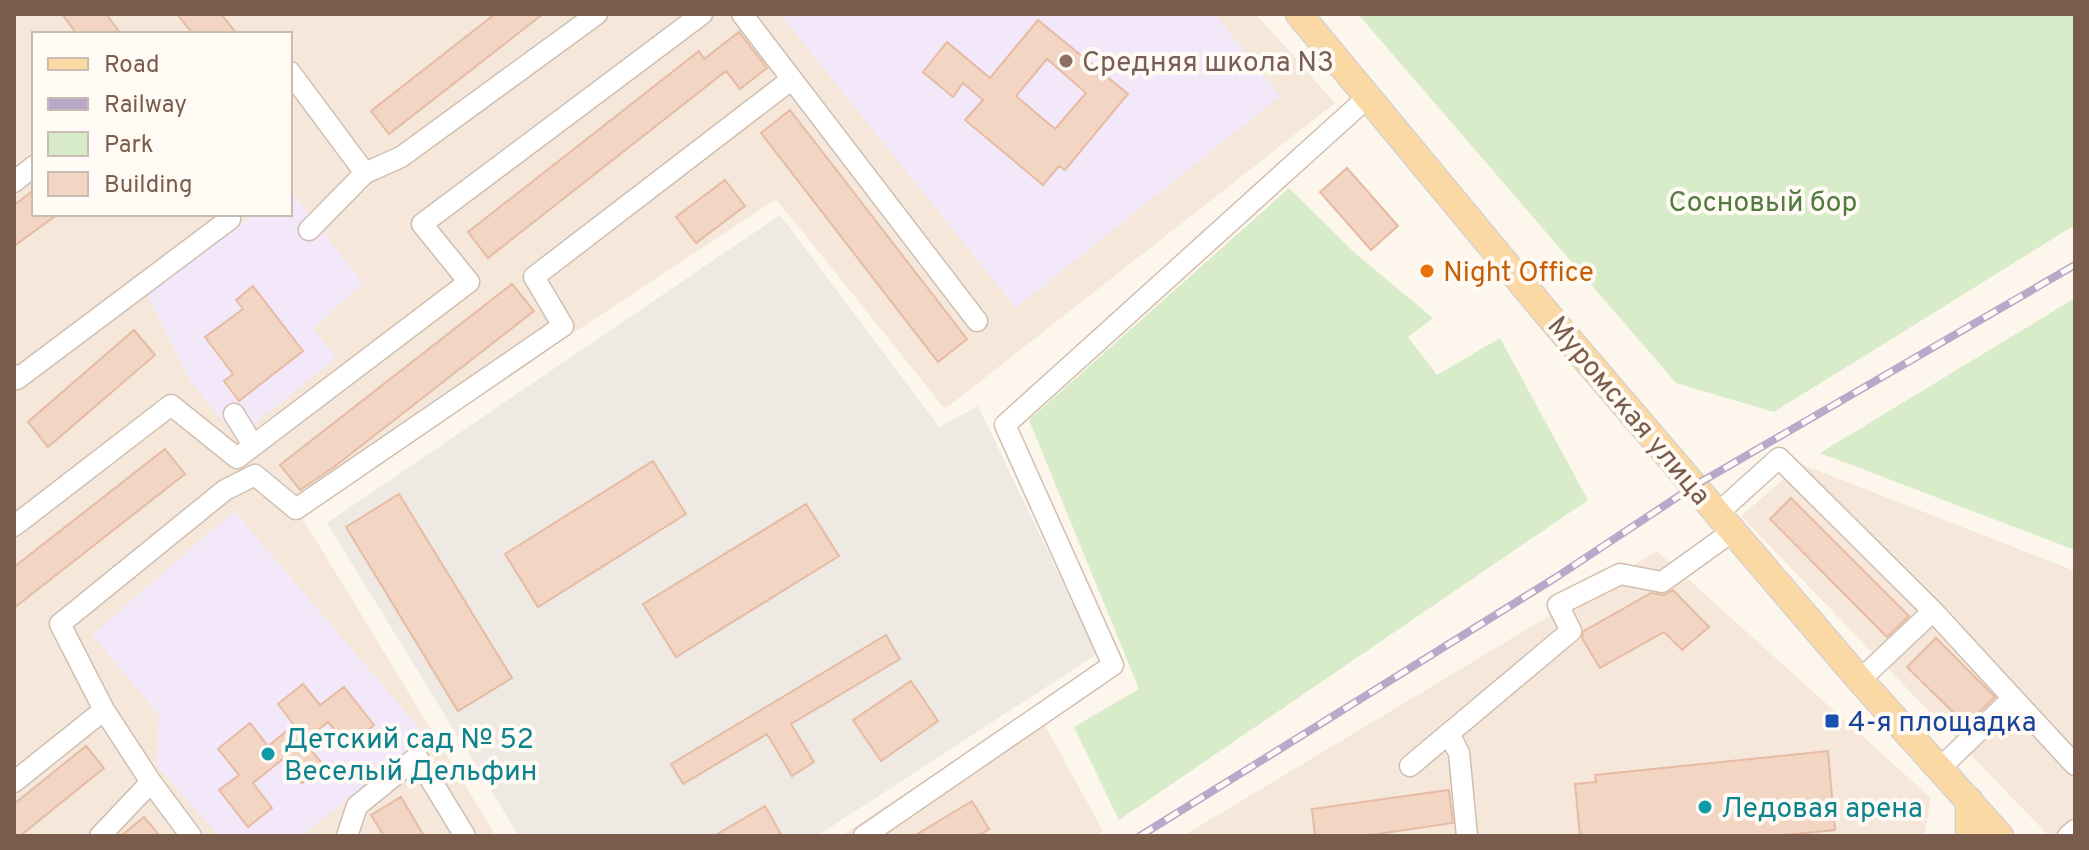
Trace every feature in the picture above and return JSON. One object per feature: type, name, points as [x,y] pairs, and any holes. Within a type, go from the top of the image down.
[{"type":"main road","name":"Муромская улица","points":[[1299,14],[1554,322],[1860,680],[2000,836]]},
{"type":"main road","points":[[1969,800],[1969,836]]},
{"type":"street","points":[[309,230],[365,173],[401,157],[597,14]]},
{"type":"street","points":[[245,452],[469,282],[422,224],[702,14]]},
{"type":"street","points":[[742,14],[977,321]]},
{"type":"street","points":[[292,75],[365,173]]},
{"type":"street","points":[[234,414],[255,475],[296,509],[563,326],[534,277],[792,79]]},
{"type":"street","points":[[864,836],[1113,665],[1005,425],[1368,97]]},
{"type":"street","points":[[14,182],[32,168]]},
{"type":"street","points":[[14,375],[17,379],[230,219]]},
{"type":"street","points":[[14,526],[171,405],[245,452]]},
{"type":"street","points":[[1410,766],[1571,631],[1558,605],[1620,574],[1662,582],[1725,522],[1779,458],[1933,611],[2075,765]]},
{"type":"street","points":[[191,836],[104,710],[60,624],[225,490],[255,475]]},
{"type":"street","points":[[1860,680],[1933,611]]},
{"type":"street","points":[[1940,768],[2013,698]]},
{"type":"street","points":[[18,771],[104,710]]},
{"type":"street","points":[[1449,734],[1459,753],[1467,836]]},
{"type":"street","points":[[351,834],[357,806],[417,757],[465,836]]},
{"type":"street","points":[[100,836],[151,782]]},
{"type":"street","points":[[2068,836],[2075,830]]},
{"type":"shaded area","points":[[14,14],[1256,14],[1335,103],[945,409],[776,199],[300,514],[496,836],[14,836]]},
{"type":"shaded area","points":[[780,14],[1215,14],[1280,96],[1016,308]]},
{"type":"shaded area","points":[[292,193],[363,283],[313,328],[336,358],[250,427],[226,425],[191,382],[147,294],[250,216],[292,216]]},
{"type":"shaded area","points":[[780,215],[939,427],[978,406],[1097,654],[817,836],[519,836],[327,523]]},
{"type":"shaded area","points":[[1801,464],[2075,571],[2075,836],[2049,836],[1741,516]]},
{"type":"shaded area","points":[[234,511],[427,737],[301,836],[219,836],[157,766],[159,714],[92,635]]},
{"type":"shaded area","points":[[1657,551],[1931,798],[1924,836],[1183,836]]},
{"type":"shaded area","points":[[1035,707],[1103,831],[1095,836],[841,836]]},
{"type":"green space","name":"Сосновый бор","points":[[1358,14],[2075,14],[2075,225],[1774,412],[1676,383]]},
{"type":"green space","points":[[1289,188],[1356,254],[1433,318],[1408,337],[1437,375],[1500,338],[1588,500],[1119,820],[1074,727],[1139,689],[1029,420]]},
{"type":"green space","points":[[2075,298],[2075,550],[1820,453]]},
{"type":"building","points":[[62,14],[106,14],[120,32],[76,32]]},
{"type":"building","points":[[177,14],[221,14],[235,32],[191,32]]},
{"type":"building","points":[[495,14],[543,14],[389,134],[371,111]]},
{"type":"building","points":[[1038,20],[1128,94],[1065,170],[1059,166],[1043,185],[965,120],[983,100],[963,83],[953,97],[923,72],[947,42],[990,78]],"holes":[[[1047,59],[1086,93],[1055,129],[1016,96]]]},
{"type":"building","points":[[739,32],[767,68],[740,89],[726,71],[488,258],[468,232],[699,51],[704,59]]},
{"type":"building","points":[[790,110],[967,339],[938,362],[761,133]]},
{"type":"building","points":[[1347,168],[1398,226],[1371,250],[1320,192]]},
{"type":"building","points":[[725,180],[745,206],[696,243],[676,217]]},
{"type":"building","points":[[32,192],[32,216],[55,216],[14,246],[14,205]]},
{"type":"building","points":[[512,284],[534,311],[300,490],[280,465]]},
{"type":"building","points":[[253,286],[303,351],[239,401],[224,381],[233,374],[205,337],[243,309],[236,300]]},
{"type":"building","points":[[134,330],[155,355],[48,447],[28,422]]},
{"type":"building","points":[[165,449],[185,474],[14,608],[14,567]]},
{"type":"building","points":[[653,461],[686,514],[538,607],[505,554]]},
{"type":"building","points":[[399,494],[512,678],[458,711],[346,527]]},
{"type":"building","points":[[1791,498],[1909,616],[1887,637],[1770,519]]},
{"type":"building","points":[[806,504],[839,556],[676,657],[643,604]]},
{"type":"building","points":[[1673,590],[1709,627],[1682,650],[1664,632],[1600,668],[1582,638],[1584,631],[1651,593],[1664,595]]},
{"type":"building","points":[[886,635],[900,659],[791,724],[814,762],[792,776],[767,734],[683,784],[671,764]]},
{"type":"building","points":[[1936,638],[1995,697],[1966,725],[1907,667]]},
{"type":"building","points":[[911,681],[938,721],[881,761],[853,720]]},
{"type":"building","name":"Детский сад № 52 Веселый Дельфин","points":[[303,684],[320,705],[344,687],[374,725],[348,746],[328,722],[304,741],[324,766],[302,783],[283,759],[253,783],[272,808],[248,827],[219,790],[239,775],[218,749],[250,723],[268,746],[294,725],[278,704]]},
{"type":"building","points":[[86,746],[104,768],[20,836],[14,836],[14,804]]},
{"type":"building","name":"Ледовая арена","points":[[1828,751],[1835,830],[1775,836],[1580,836],[1575,784],[1596,782],[1595,775]]},
{"type":"building","points":[[1449,790],[1453,823],[1364,836],[1315,836],[1312,809]]},
{"type":"building","points":[[401,797],[424,836],[384,836],[371,815]]},
{"type":"building","points":[[972,801],[989,829],[978,836],[914,836]]},
{"type":"building","points":[[765,806],[782,836],[714,836]]},
{"type":"building","points":[[144,817],[160,836],[121,836]]},
{"type":"railway","points":[[1140,836],[1555,578],[1694,486],[2075,265]]},
{"type":"place","name":"Средняя школа N3","points":[[1066,61]]},
{"type":"place","name":"Night Office","points":[[1427,271]]},
{"type":"place","name":"4-я площадка","points":[[1832,721]]},
{"type":"place","name":"Детский сад № 52 Веселый Дельфин","points":[[268,754]]},
{"type":"place","name":"Ледовая арена","points":[[1705,807]]}]
